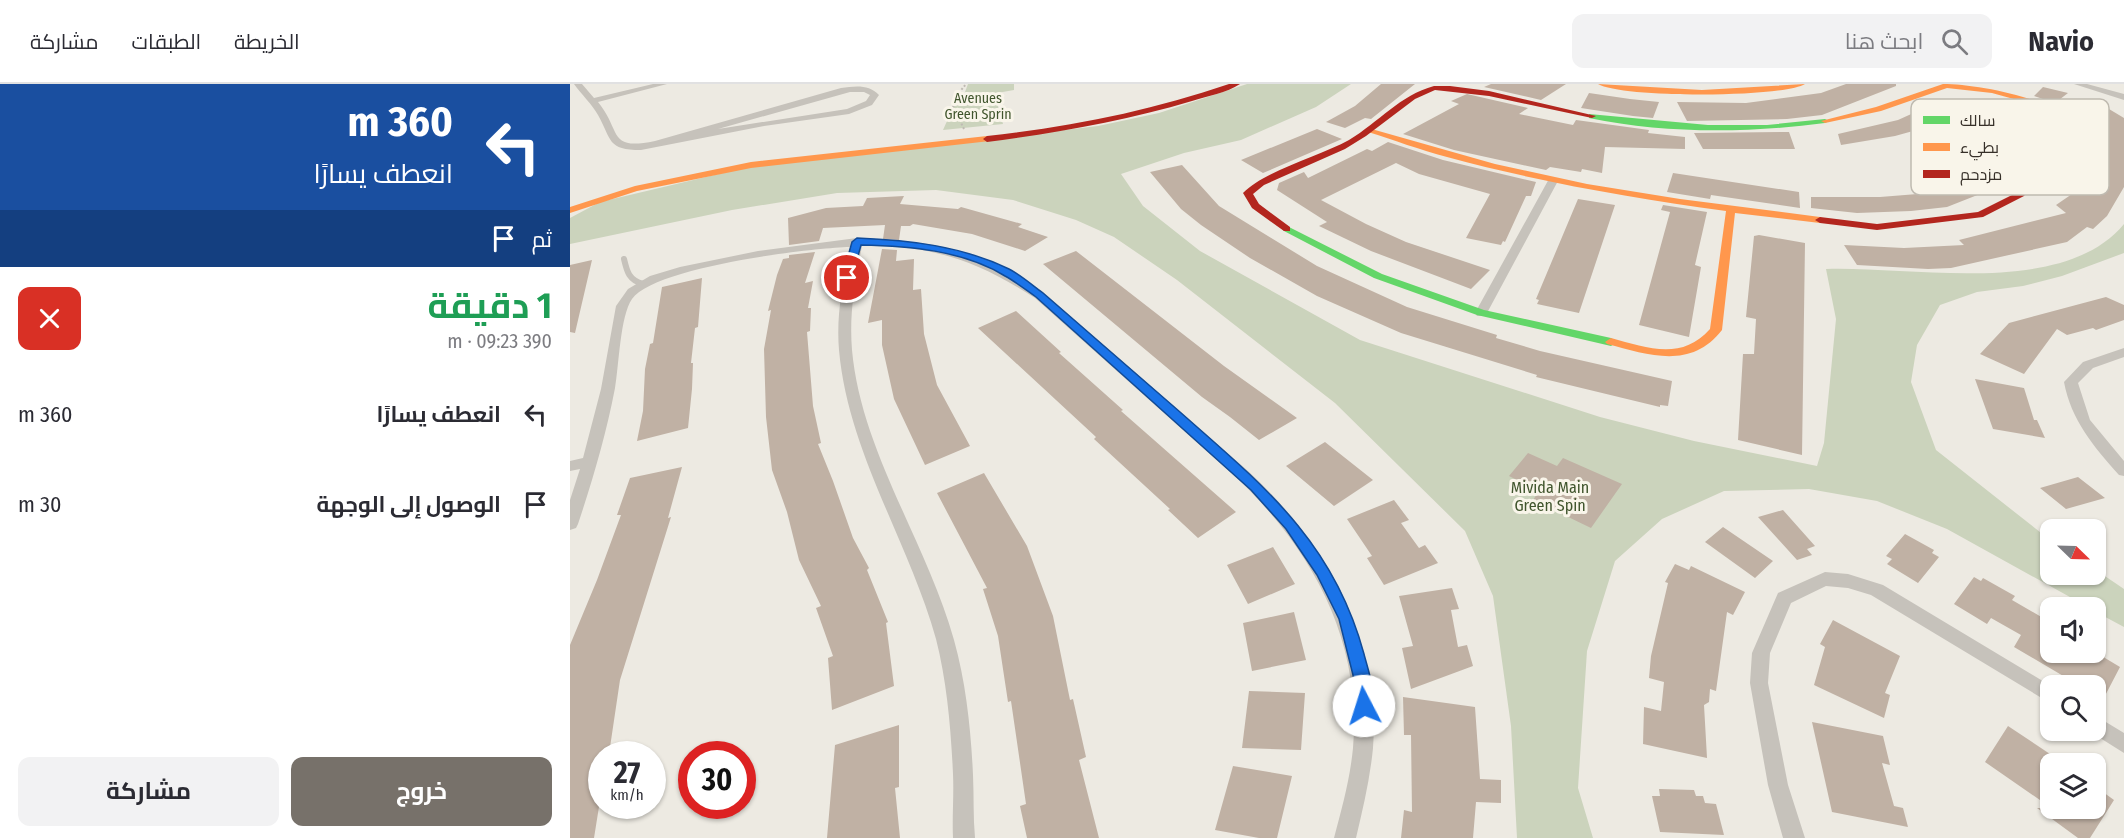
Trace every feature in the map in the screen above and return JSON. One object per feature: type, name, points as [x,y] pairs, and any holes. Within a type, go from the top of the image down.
[{"type":"street","points":[[578,84],[601,112],[612,138],[618,145],[631,147],[654,145],[764,123],[849,111],[869,103],[876,95],[861,89],[842,91],[654,145]]},
{"type":"street","points":[[592,101],[663,84]]},
{"type":"street","points":[[1602,84],[1700,92],[1758,90],[1801,84]]},
{"type":"street","points":[[1634,84],[1698,88],[1764,84]]},
{"type":"street","points":[[2078,84],[2124,97]]},
{"type":"street","points":[[2103,84],[2124,90]]},
{"type":"street","points":[[579,193],[772,153],[964,134],[1091,117],[1161,102],[1220,85]]},
{"type":"street","points":[[570,210],[599,198],[641,187],[784,159],[1017,136],[1100,123],[1156,111],[1220,85]]},
{"type":"street","points":[[1731,210],[1716,330],[1710,342],[1693,351],[1678,355],[1658,353],[1481,313],[1378,276],[1284,228],[1255,206],[1248,193],[1261,183],[1320,158],[1371,130],[1411,99],[1432,88],[1449,86],[1479,90],[1564,111],[1665,124],[1737,127],[1792,125],[1849,118],[1945,85],[1983,86],[2026,99]]},
{"type":"street","points":[[1371,130],[1449,155],[1554,179],[1731,210],[1877,227],[1980,215],[2019,195]]},
{"type":"street","points":[[1481,313],[1554,179]]},
{"type":"street","points":[[857,242],[844,298],[844,346],[847,373],[868,448],[935,604],[945,642],[960,728],[964,838]]},
{"type":"street","points":[[570,524],[576,486],[591,461],[608,390],[622,307],[628,296],[643,284],[674,272],[768,252],[813,245],[857,242],[904,243],[949,252],[990,264],[1022,282],[1256,486],[1308,548],[1336,594],[1355,646],[1361,675],[1364,706],[1361,768],[1346,838]]},
{"type":"street","points":[[2124,352],[2088,364],[2071,382],[2073,401],[2091,433],[2124,471]]},
{"type":"street","points":[[570,466],[591,461]]},
{"type":"street","points":[[1794,838],[1778,784],[1760,683],[1761,653],[1784,598],[1805,586],[1825,579],[1848,581],[1877,590],[2040,689]]},
{"type":"street","points":[[2106,732],[2124,744]]},
{"type":"lane","points":[[624,259],[628,277],[643,284]]},
{"type":"path","points":[[964,134],[964,124],[954,112],[953,102],[966,84]]},
{"type":"green space","name":"Avenues Green Sprin","points":[[968,84],[1014,84],[1014,90],[997,93],[997,103],[1003,124],[943,130],[956,101],[965,92]]},
{"type":"green space","name":"Mivida Main Green Spin","points":[[1247,84],[1351,84],[1316,107],[1241,140],[1184,153],[1121,174],[1143,206],[1200,251],[1360,340],[1600,417],[1694,441],[1817,466],[1824,443],[1836,319],[1826,269],[1942,273],[2025,270],[2064,262],[2097,247],[2124,224],[2124,253],[2062,276],[2023,286],[1977,292],[1940,305],[1917,345],[1911,382],[1936,450],[2040,532],[2040,580],[1947,529],[1877,501],[1809,489],[1724,491],[1662,519],[1615,561],[1587,651],[1578,788],[1593,838],[1517,838],[1511,726],[1493,596],[1465,531],[1335,403],[1177,280],[1114,237],[1076,220],[1013,200],[936,190],[837,193],[732,210],[570,244],[570,218],[600,202],[744,168],[1098,126],[1159,113]]},
{"type":"green space","name":"Mivida Main Green Spin","points":[[2106,577],[2124,589],[2124,627],[2106,617],[2106,597],[2070,597],[2048,585],[2106,585]]},
{"type":"building","points":[[1381,84],[1415,84],[1371,119],[1365,118],[1345,128],[1326,122],[1355,106]]},
{"type":"building","points":[[1491,84],[1566,84],[1541,100],[1484,87]]},
{"type":"building","points":[[1846,84],[1896,84],[1896,86],[1822,115],[1787,119],[1687,121],[1677,102],[1746,103],[1821,93]]},
{"type":"building","points":[[2043,87],[2068,93],[2060,99],[2043,99],[2034,96]]},
{"type":"building","points":[[1589,93],[1659,102],[1653,118],[1633,116],[1581,108]]},
{"type":"building","points":[[1467,94],[1528,108],[1519,114],[1573,125],[1576,120],[1685,137],[1685,149],[1605,147],[1602,173],[1582,169],[1581,172],[1550,167],[1546,170],[1454,150],[1403,134],[1459,104],[1451,101]]},
{"type":"building","points":[[2109,109],[2124,118],[2124,187],[2107,216],[2093,229],[2087,227],[2067,242],[1951,268],[1928,269],[1857,265],[1844,245],[1904,248],[1964,245],[1959,240],[2066,213],[2056,205],[2071,195],[2109,195]]},
{"type":"building","points":[[1911,114],[1911,132],[1841,145],[1838,134],[1898,120]]},
{"type":"building","points":[[1317,129],[1342,139],[1263,173],[1241,160]]},
{"type":"building","points":[[1789,132],[1795,149],[1703,149],[1694,133]]},
{"type":"building","points":[[1388,142],[1443,160],[1536,182],[1531,196],[1526,196],[1505,242],[1503,241],[1501,245],[1466,238],[1490,194],[1419,174],[1396,163],[1321,200],[1406,242],[1490,270],[1471,289],[1371,251],[1319,226],[1327,222],[1277,190],[1279,183],[1304,172],[1308,178],[1367,149],[1372,151]]},
{"type":"building","points":[[1182,165],[1219,206],[1317,266],[1407,307],[1497,335],[1496,338],[1540,351],[1672,381],[1668,406],[1660,405],[1660,407],[1536,377],[1537,375],[1401,333],[1317,296],[1250,258],[1201,225],[1181,209],[1150,172]]},
{"type":"building","points":[[1673,173],[1799,192],[1800,208],[1711,195],[1710,199],[1667,192]]},
{"type":"building","points":[[1911,195],[1977,195],[1947,207],[1911,211],[1857,213],[1811,208],[1811,197]]},
{"type":"building","points":[[904,196],[900,204],[958,209],[961,207],[1022,224],[1018,227],[1048,237],[1025,251],[972,234],[913,224],[901,226],[899,240],[883,239],[885,225],[823,228],[819,241],[789,245],[788,218],[826,208],[863,206],[867,198]]},
{"type":"building","points":[[1578,199],[1615,205],[1579,313],[1537,304],[1539,300],[1536,299]]},
{"type":"building","points":[[1663,205],[1707,212],[1695,265],[1701,267],[1689,337],[1639,325],[1670,212],[1661,210]]},
{"type":"building","points":[[1754,236],[1805,243],[1802,455],[1738,440],[1743,354],[1754,354],[1756,319],[1746,317]]},
{"type":"building","points":[[882,249],[897,250],[896,261],[914,259],[913,290],[921,289],[924,334],[937,385],[970,446],[925,465],[894,399],[882,345],[882,320],[868,323]]},
{"type":"building","points":[[1076,251],[1224,366],[1297,418],[1259,440],[1202,397],[1043,264]]},
{"type":"building","points":[[815,252],[805,283],[813,281],[808,308],[811,308],[810,331],[807,332],[813,406],[821,443],[818,444],[853,538],[869,568],[867,570],[888,622],[886,623],[894,686],[832,710],[828,658],[833,656],[816,608],[821,606],[799,560],[787,512],[772,470],[766,417],[764,349],[771,310],[768,311],[777,275],[783,259],[789,258],[789,255]]},
{"type":"building","points":[[592,260],[575,333],[570,332],[570,265]]},
{"type":"building","points":[[702,278],[698,327],[695,328],[691,363],[693,363],[692,389],[688,428],[637,441],[643,411],[645,369],[650,344],[653,343],[662,287]]},
{"type":"building","points":[[2106,297],[2124,305],[2124,320],[2096,330],[2093,328],[2067,335],[2057,329],[2024,374],[1980,354],[2009,323]]},
{"type":"building","points":[[1016,311],[1123,410],[1121,411],[1236,512],[1198,538],[1094,439],[1096,437],[978,328]]},
{"type":"building","points":[[1975,379],[2024,388],[2034,420],[2037,420],[2045,438],[1993,429]]},
{"type":"building","points":[[1325,442],[1373,480],[1334,506],[1286,466]]},
{"type":"building","points":[[1528,453],[1557,466],[1563,458],[1622,484],[1591,528],[1533,500],[1539,491],[1509,476]]},
{"type":"building","points":[[682,467],[668,518],[671,517],[620,680],[611,741],[588,741],[588,819],[597,819],[594,838],[570,838],[570,645],[621,515],[617,515],[630,478]]},
{"type":"building","points":[[984,473],[1027,546],[1053,616],[1070,700],[1073,699],[1086,757],[1079,760],[1099,838],[1027,838],[1020,806],[1026,804],[1011,701],[1008,702],[998,636],[983,589],[987,588],[937,493]]},
{"type":"building","points":[[2078,477],[2105,498],[2066,509],[2040,488]]},
{"type":"building","points":[[1394,500],[1409,520],[1401,523],[1419,548],[1425,545],[1438,563],[1384,585],[1367,558],[1372,556],[1347,519]]},
{"type":"building","points":[[1783,510],[1815,546],[1807,549],[1812,555],[1797,560],[1758,517]]},
{"type":"building","points":[[1723,527],[1773,561],[1755,578],[1705,542]]},
{"type":"building","points":[[1905,534],[1934,550],[1932,553],[1939,557],[1918,583],[1887,564],[1892,559],[1886,556]]},
{"type":"building","points":[[1273,547],[1295,584],[1248,604],[1227,565]]},
{"type":"building","points":[[1675,564],[1689,570],[1691,566],[1745,592],[1733,615],[1727,612],[1716,691],[1710,689],[1709,702],[1704,705],[1707,758],[1643,744],[1644,707],[1661,711],[1664,682],[1649,678],[1651,656],[1668,583],[1665,582]]},
{"type":"building","points":[[1974,577],[1981,581],[1983,578],[2015,596],[2012,600],[2040,616],[2040,662],[2014,647],[2021,635],[1991,618],[1987,624],[1954,604]]},
{"type":"building","points":[[1452,588],[1459,609],[1451,610],[1458,647],[1467,645],[1473,666],[1411,689],[1402,648],[1413,646],[1399,596]]},
{"type":"building","points":[[1294,612],[1306,660],[1252,671],[1243,623]]},
{"type":"building","points":[[1833,620],[1900,656],[1885,693],[1890,695],[1884,718],[1814,685],[1825,647],[1820,644]]},
{"type":"building","points":[[2106,659],[2120,667],[2106,694],[2106,675],[2062,675],[2041,663],[2106,663]]},
{"type":"building","points":[[1249,691],[1305,693],[1301,750],[1242,748]]},
{"type":"building","points":[[1403,697],[1475,707],[1480,779],[1501,780],[1501,803],[1476,802],[1473,838],[1401,838],[1404,810],[1412,812],[1411,735],[1404,735]]},
{"type":"building","points":[[1812,722],[1883,736],[1890,765],[1882,763],[1894,806],[1903,808],[1908,827],[1832,812]]},
{"type":"building","points":[[899,725],[899,787],[895,788],[900,838],[827,838],[835,745]]},
{"type":"building","points":[[2008,726],[2048,753],[2040,753],[2040,800],[1985,762]]},
{"type":"building","points":[[1233,766],[1292,776],[1277,838],[1259,838],[1215,830]]},
{"type":"building","points":[[1659,789],[1694,790],[1696,796],[1703,796],[1705,803],[1716,804],[1724,835],[1660,832],[1652,796],[1660,796]]},
{"type":"building","points":[[2106,794],[2114,800],[2106,813]]},
{"type":"building","points":[[2052,819],[2102,819],[2090,838],[2078,838]]},
{"type":"traffic: fast","points":[[1592,116],[1650,124],[1737,128],[1825,121]]},
{"type":"traffic: fast","points":[[1287,229],[1378,276],[1481,313],[1611,342]]},
{"type":"traffic: slow","points":[[1602,84],[1652,90],[1702,92],[1776,88],[1801,84]]},
{"type":"traffic: slow","points":[[1825,121],[1878,109],[1946,86],[1992,91],[2023,99]]},
{"type":"traffic: slow","points":[[1371,130],[1449,155],[1540,177],[1633,195],[1820,220]]},
{"type":"traffic: slow","points":[[570,210],[635,189],[751,165],[987,139]]},
{"type":"traffic: slow","points":[[1611,342],[1653,352],[1668,353],[1694,349],[1706,342],[1716,330],[1731,210]]},
{"type":"traffic: jam","points":[[987,139],[1051,131],[1113,119],[1175,104],[1236,84]]},
{"type":"traffic: jam","points":[[1287,229],[1255,206],[1248,193],[1261,183],[1353,141],[1402,104],[1423,92],[1434,88],[1469,90],[1592,116]]},
{"type":"traffic: jam","points":[[1820,220],[1877,227],[1980,215],[2019,195]]},
{"type":"route","points":[[847,278],[857,242],[904,243],[970,257],[990,264],[1008,273],[1040,295],[1256,486],[1291,525],[1323,572],[1347,619],[1361,675],[1364,706]]}]
